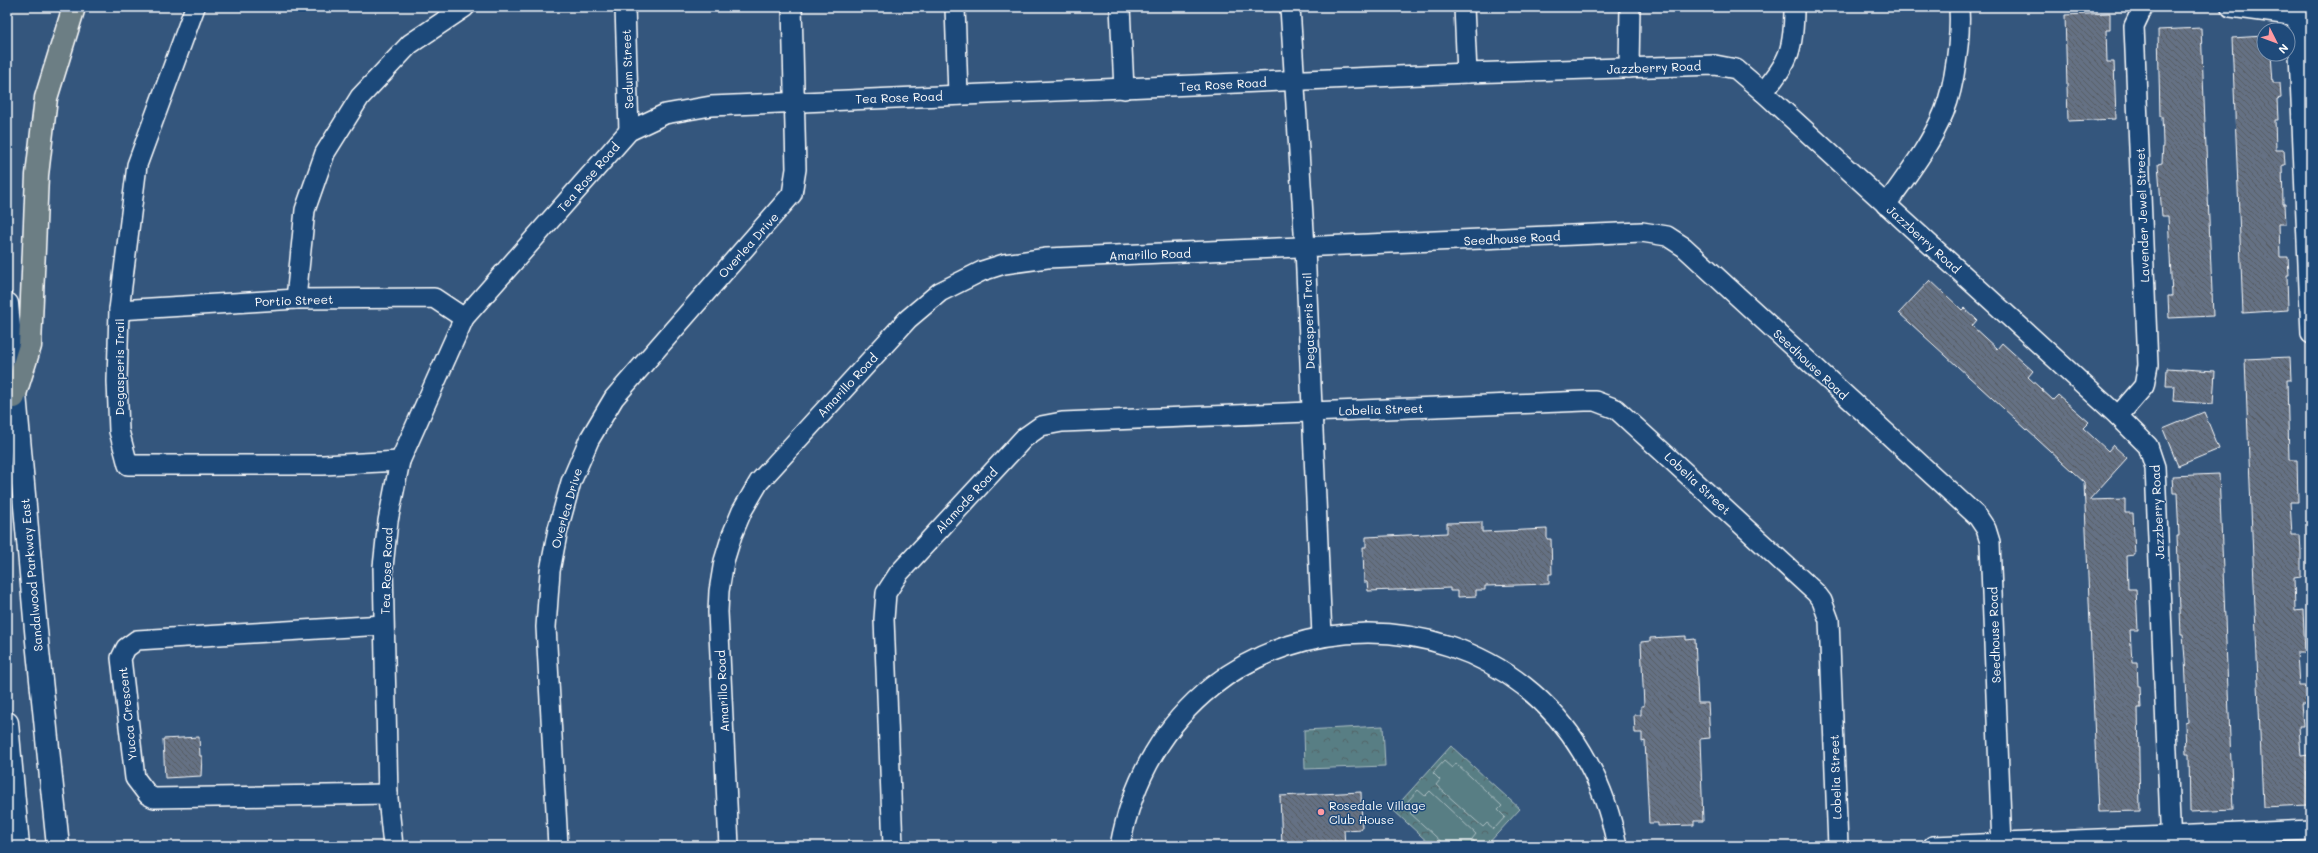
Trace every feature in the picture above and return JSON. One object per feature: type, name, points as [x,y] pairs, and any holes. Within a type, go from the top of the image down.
[{"type":"highway","points":[[14,396],[30,346],[37,175],[46,98],[74,7]]},
{"type":"main road","name":"Sandalwood Parkway East","points":[[7,304],[14,396],[58,846]]},
{"type":"main road","points":[[7,723],[18,846]]},
{"type":"street","name":"Degasperis Trail","points":[[195,7],[137,165],[119,310],[117,381],[119,431],[128,465],[323,465],[400,461]]},
{"type":"street","points":[[296,299],[305,210],[325,153],[360,97],[410,44],[466,7]]},
{"type":"street","name":"Sedum Street","points":[[625,7],[629,131]]},
{"type":"street","name":"Overlea Drive","points":[[558,846],[546,627],[550,571],[558,529],[571,482],[590,440],[614,398],[792,194],[796,169],[792,7]]},
{"type":"street","points":[[955,7],[958,95]]},
{"type":"street","points":[[1120,7],[1124,88]]},
{"type":"street","name":"Degasperis Trail","points":[[1290,7],[1305,248],[1322,636]]},
{"type":"street","points":[[1464,7],[1467,73]]},
{"type":"street","points":[[1629,68],[1630,7]]},
{"type":"street","points":[[1763,92],[1780,74],[1791,49],[1794,34],[1794,7]]},
{"type":"street","points":[[1886,205],[1919,158],[1944,111],[1960,32],[1959,7]]},
{"type":"street","name":"Lavender Jewel Street","points":[[2118,416],[2144,386],[2148,365],[2134,26],[2143,7]]},
{"type":"street","points":[[2231,7],[2297,12],[2311,334]]},
{"type":"street","name":"Jazzberry Road","points":[[1294,81],[1467,73],[1715,65],[1736,69],[1763,92],[2118,416],[2148,446],[2156,467],[2170,841]]},
{"type":"street","name":"Tea Rose Road","points":[[393,846],[388,794],[383,625],[383,567],[388,521],[400,461],[464,318],[629,131],[665,114],[711,106],[795,101],[1294,81]]},
{"type":"street","name":"Seedhouse Road","points":[[1305,248],[1642,232],[1667,236],[1684,247],[1978,517],[1986,529],[1990,542],[2002,844]]},
{"type":"street","name":"Amarillo Road","points":[[729,846],[718,612],[724,561],[732,535],[742,511],[759,482],[908,319],[940,292],[958,281],[982,271],[1028,259],[1305,248]]},
{"type":"street","name":"Portio Street","points":[[119,310],[296,299],[434,298],[464,318]]},
{"type":"street","name":"Lobelia Street","points":[[1312,412],[1585,401],[1595,401],[1616,409],[1805,582],[1822,601],[1829,620],[1838,846]]},
{"type":"street","name":"Alamode Road","points":[[893,846],[884,619],[886,593],[899,573],[1024,438],[1041,426],[1062,422],[1312,412]]},
{"type":"street","name":"Yucca Crescent","points":[[383,625],[137,640],[126,648],[121,658],[135,778],[148,795],[154,798],[388,794]]},
{"type":"street","points":[[1120,846],[1133,796],[1148,765],[1171,729],[1199,698],[1223,679],[1248,663],[1269,653],[1322,636],[1380,632],[1416,637],[1451,646],[1477,657],[1517,681],[1545,705],[1572,737],[1585,756],[1606,803],[1617,846]]},
{"type":"street","points":[[1933,846],[2170,841],[2311,830]]},
{"type":"green space","points":[[1383,726],[1385,766],[1305,769],[1304,730]]},
{"type":"green space","points":[[1451,746],[1520,809],[1486,846],[1432,846],[1393,810]]},
{"type":"green space","points":[[1444,761],[1452,768],[1456,763],[1502,806],[1498,810],[1505,817],[1494,829],[1487,823],[1483,827],[1436,785],[1440,780],[1433,773]]},
{"type":"green space","points":[[1418,790],[1425,796],[1430,791],[1476,834],[1472,839],[1478,846],[1446,846],[1410,813],[1414,808],[1407,802]]},
{"type":"building","points":[[2110,13],[2110,30],[2106,30],[2107,62],[2114,62],[2116,119],[2068,121],[2065,15]]},
{"type":"building","points":[[2201,28],[2213,316],[2169,318],[2168,296],[2172,296],[2168,216],[2162,216],[2158,164],[2162,163],[2163,143],[2162,116],[2160,116],[2158,30]]},
{"type":"building","points":[[2256,36],[2256,62],[2272,62],[2273,83],[2280,83],[2281,98],[2277,99],[2278,120],[2275,120],[2276,150],[2284,150],[2285,165],[2282,165],[2283,204],[2285,204],[2286,224],[2279,224],[2280,257],[2288,257],[2288,310],[2243,313],[2232,38]]},
{"type":"building","points":[[1930,280],[1962,310],[1964,308],[1977,320],[1972,326],[1997,349],[2002,343],[2033,371],[2028,377],[2053,400],[2058,395],[2089,422],[2083,428],[2108,451],[2113,445],[2127,458],[2089,500],[2125,499],[2125,513],[2133,513],[2135,555],[2127,556],[2128,589],[2136,589],[2138,630],[2130,630],[2132,662],[2137,662],[2138,686],[2140,686],[2141,708],[2138,708],[2140,811],[2098,812],[2084,482],[1899,313]]},
{"type":"building","points":[[2290,357],[2291,380],[2287,380],[2289,460],[2297,460],[2298,502],[2290,502],[2292,535],[2300,535],[2301,553],[2301,577],[2294,578],[2295,611],[2303,610],[2305,653],[2297,653],[2299,686],[2306,686],[2307,704],[2301,704],[2303,726],[2299,726],[2301,756],[2309,755],[2310,771],[2307,771],[2308,805],[2263,807],[2245,359]]},
{"type":"building","points":[[2167,368],[2215,371],[2213,404],[2173,401],[2174,386],[2166,386]]},
{"type":"building","points":[[2204,412],[2219,449],[2178,466],[2163,429]]},
{"type":"building","points":[[2219,474],[2233,810],[2190,812],[2189,754],[2186,754],[2185,723],[2188,722],[2185,659],[2183,635],[2181,635],[2177,536],[2179,536],[2177,493],[2173,493],[2172,476]]},
{"type":"building","points":[[1482,522],[1482,532],[1547,529],[1547,539],[1551,539],[1552,574],[1549,574],[1549,584],[1485,586],[1485,590],[1476,590],[1476,596],[1458,597],[1458,591],[1450,591],[1450,588],[1368,591],[1367,582],[1364,582],[1363,547],[1366,547],[1366,537],[1447,533],[1447,523]]},
{"type":"building","points":[[1686,636],[1686,640],[1695,639],[1698,703],[1708,703],[1710,738],[1700,739],[1703,821],[1694,821],[1694,825],[1658,826],[1658,823],[1649,823],[1645,741],[1642,742],[1642,733],[1635,733],[1634,715],[1641,715],[1641,706],[1644,706],[1641,642],[1650,641],[1650,638]]},
{"type":"building","points":[[199,737],[200,756],[202,756],[201,776],[165,778],[163,739]]},
{"type":"building","name":"Rosedale Village Club House","points":[[1361,792],[1362,829],[1344,830],[1345,846],[1282,846],[1280,796]]},
{"type":"place","name":"Rosedale Village Club House","points":[[1321,812]]}]
